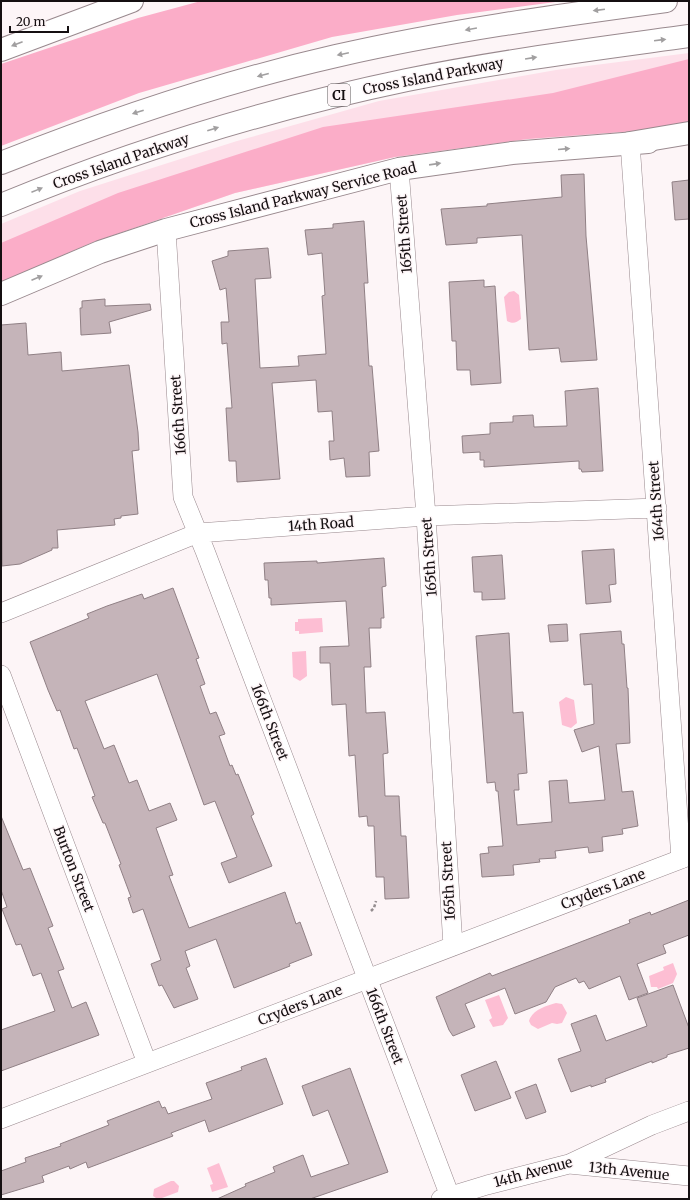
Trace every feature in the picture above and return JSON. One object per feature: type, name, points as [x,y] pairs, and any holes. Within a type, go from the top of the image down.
[{"type":"main road","points":[[1,50],[132,1]]},
{"type":"main road","points":[[1,163],[136,113],[234,83],[321,60],[410,40],[494,25],[666,1]]},
{"type":"main road","name":"Cross Island Parkway","points":[[1,204],[79,174],[177,140],[274,111],[340,95],[501,63],[689,36]]},
{"type":"main road","points":[[630,143],[689,133]]},
{"type":"main road","name":"Cross Island Parkway Service Road","points":[[1,294],[100,252],[166,230],[399,169],[512,153],[689,139]]},
{"type":"street","name":"164th Street","points":[[630,143],[685,858]]},
{"type":"street","name":"165th Street","points":[[399,169],[426,516],[453,946]]},
{"type":"street","name":"166th Street","points":[[166,230],[183,497],[367,979],[447,1198]]},
{"type":"street","name":"14th Road","points":[[1,613],[198,533],[426,516],[657,508]]},
{"type":"street","name":"Burton Street","points":[[1,675],[147,1063]]},
{"type":"street","name":"Cryders Lane","points":[[1,1119],[685,858]]},
{"type":"street","name":"14th Avenue","points":[[447,1198],[569,1164],[652,1125],[689,1111]]},
{"type":"street","name":"13th Avenue","points":[[569,1164],[689,1176]]},
{"type":"path","points":[[371,911],[374,908],[376,901]]},
{"type":"shaded area","points":[[201,1],[563,1],[457,15],[332,37],[139,93],[1,146],[1,64],[138,18]]},
{"type":"shaded area","points":[[689,53],[689,127],[528,139],[395,157],[235,193],[91,243],[1,282],[1,224],[80,191],[237,141],[379,101],[556,70]]},
{"type":"shaded area","points":[[689,59],[689,127],[528,139],[395,157],[235,193],[91,243],[1,282],[1,243],[118,193],[323,127],[553,93]]},
{"type":"shaded area","points":[[514,291],[519,295],[521,319],[513,323],[507,321],[504,297],[509,292]]},
{"type":"shaded area","points":[[322,618],[323,632],[299,634],[299,631],[295,631],[295,622],[298,622],[298,619]]},
{"type":"shaded area","points":[[306,651],[307,676],[300,681],[293,677],[292,652]]},
{"type":"shaded area","points":[[566,697],[574,700],[577,723],[571,728],[562,725],[559,702]]},
{"type":"shaded area","points":[[673,963],[677,974],[673,983],[658,989],[657,987],[651,987],[649,976],[664,970],[663,967]]},
{"type":"shaded area","points":[[499,995],[508,1018],[503,1025],[493,1027],[489,1020],[492,1018],[485,1000]]},
{"type":"shaded area","points":[[556,1003],[562,1004],[567,1013],[562,1023],[552,1023],[538,1029],[531,1025],[529,1021],[536,1011]]},
{"type":"shaded area","points":[[219,1163],[228,1187],[212,1192],[210,1185],[213,1184],[207,1168]]},
{"type":"shaded area","points":[[174,1181],[179,1186],[178,1192],[162,1198],[156,1198],[153,1196],[154,1189]]},
{"type":"building","points":[[584,174],[586,236],[597,360],[561,362],[559,348],[529,350],[522,235],[477,238],[477,243],[446,245],[441,209],[487,206],[487,204],[562,197],[561,175]]},
{"type":"building","points":[[689,180],[689,219],[675,220],[672,182]]},
{"type":"building","points":[[364,221],[368,283],[364,283],[369,366],[372,366],[379,451],[369,452],[370,476],[346,477],[344,458],[330,460],[329,441],[334,441],[332,411],[318,412],[316,380],[272,383],[280,479],[237,482],[236,461],[229,461],[226,408],[232,408],[227,343],[222,344],[221,322],[229,322],[226,288],[220,290],[212,261],[228,256],[228,251],[268,248],[271,278],[255,279],[260,368],[299,366],[298,356],[326,354],[322,296],[325,295],[322,253],[308,255],[305,230],[333,228],[333,224]]},
{"type":"building","points":[[484,280],[484,287],[495,286],[501,383],[471,385],[470,370],[457,370],[456,341],[452,341],[449,282]]},
{"type":"building","points":[[105,299],[105,306],[150,304],[151,310],[109,322],[111,333],[81,335],[80,308],[82,308],[82,301]]},
{"type":"building","points":[[26,323],[28,355],[61,352],[62,371],[129,365],[138,432],[139,450],[132,451],[138,514],[121,516],[121,518],[114,519],[115,525],[57,530],[58,548],[52,548],[52,550],[20,564],[2,566],[1,325]]},
{"type":"building","points":[[598,388],[603,471],[582,472],[581,469],[579,469],[579,461],[484,467],[484,460],[480,460],[480,452],[463,453],[462,436],[490,434],[490,423],[513,422],[513,416],[533,415],[534,427],[567,426],[565,391]]},
{"type":"building","points":[[614,549],[616,584],[609,585],[611,602],[586,604],[582,551]]},
{"type":"building","points":[[502,555],[505,599],[482,600],[482,592],[474,592],[472,557]]},
{"type":"building","points":[[384,558],[386,586],[382,587],[384,618],[381,618],[381,628],[369,628],[371,667],[364,667],[366,713],[385,712],[388,753],[383,754],[385,796],[399,796],[401,836],[406,836],[409,898],[385,899],[384,877],[376,877],[374,826],[368,826],[367,816],[359,817],[355,755],[349,756],[346,704],[332,705],[330,663],[320,663],[320,647],[349,646],[346,601],[271,605],[268,580],[265,580],[264,563],[317,561],[317,563]]},
{"type":"building","points":[[173,588],[199,658],[196,659],[205,684],[200,686],[210,714],[216,712],[225,734],[219,736],[230,766],[232,765],[236,775],[238,774],[254,814],[251,816],[272,866],[229,883],[221,863],[237,857],[215,801],[204,805],[157,674],[85,701],[104,749],[114,745],[129,783],[137,780],[149,811],[170,803],[177,820],[156,828],[173,875],[169,876],[189,928],[285,892],[296,924],[300,922],[312,955],[289,964],[290,966],[234,988],[216,939],[185,951],[190,966],[186,968],[198,999],[174,1008],[162,985],[159,986],[151,964],[161,960],[143,909],[133,913],[128,898],[131,897],[119,865],[121,864],[105,823],[103,823],[92,797],[95,796],[77,748],[74,749],[60,710],[57,711],[30,642],[89,618],[87,614],[107,606],[142,594],[144,599]]},
{"type":"building","points":[[567,624],[568,641],[550,642],[548,625]]},
{"type":"building","points":[[621,631],[622,644],[624,644],[628,688],[630,743],[616,744],[622,792],[633,791],[638,826],[622,829],[623,834],[602,837],[603,851],[589,853],[588,847],[555,851],[556,858],[539,859],[540,862],[513,865],[514,875],[482,877],[480,854],[489,853],[488,847],[503,846],[498,791],[496,791],[495,782],[487,783],[476,636],[509,633],[513,713],[523,712],[527,773],[518,774],[519,790],[514,790],[517,825],[552,822],[549,781],[567,780],[569,803],[605,800],[599,746],[582,752],[574,730],[594,724],[592,684],[584,685],[580,634]]},
{"type":"building","points":[[1,816],[23,870],[30,868],[53,926],[48,928],[64,969],[58,971],[72,1008],[86,1002],[99,1035],[1,1071],[1,1030],[55,1011],[41,973],[33,976],[21,944],[16,945],[2,909],[7,907],[1,890]]},
{"type":"building","points":[[689,900],[689,935],[663,945],[666,953],[637,964],[648,993],[629,1000],[620,976],[589,989],[584,981],[579,983],[576,978],[555,987],[546,1002],[515,1014],[505,988],[465,1004],[475,1027],[453,1036],[449,1030],[436,997],[490,973],[492,976],[630,923],[629,920],[650,912],[651,915]]},
{"type":"building","points":[[673,985],[689,1028],[689,1048],[667,1055],[667,1057],[652,1063],[652,1061],[605,1079],[606,1082],[591,1087],[591,1085],[571,1092],[558,1059],[581,1051],[571,1024],[596,1015],[606,1041],[647,1026],[637,998]]},
{"type":"building","points":[[266,1058],[283,1104],[209,1132],[205,1120],[171,1133],[173,1136],[88,1168],[86,1162],[70,1169],[69,1166],[42,1176],[44,1182],[1,1195],[1,1171],[26,1162],[25,1158],[61,1146],[60,1144],[109,1125],[107,1121],[159,1101],[162,1108],[165,1107],[168,1114],[212,1099],[206,1083],[242,1070],[241,1067]]},
{"type":"building","points":[[496,1061],[511,1098],[475,1111],[461,1075]]},
{"type":"building","points":[[350,1068],[388,1172],[310,1199],[217,1199],[246,1186],[245,1184],[275,1172],[273,1167],[303,1155],[311,1177],[349,1164],[328,1110],[313,1116],[302,1086]]},
{"type":"building","points":[[536,1084],[546,1112],[526,1119],[515,1092]]}]
